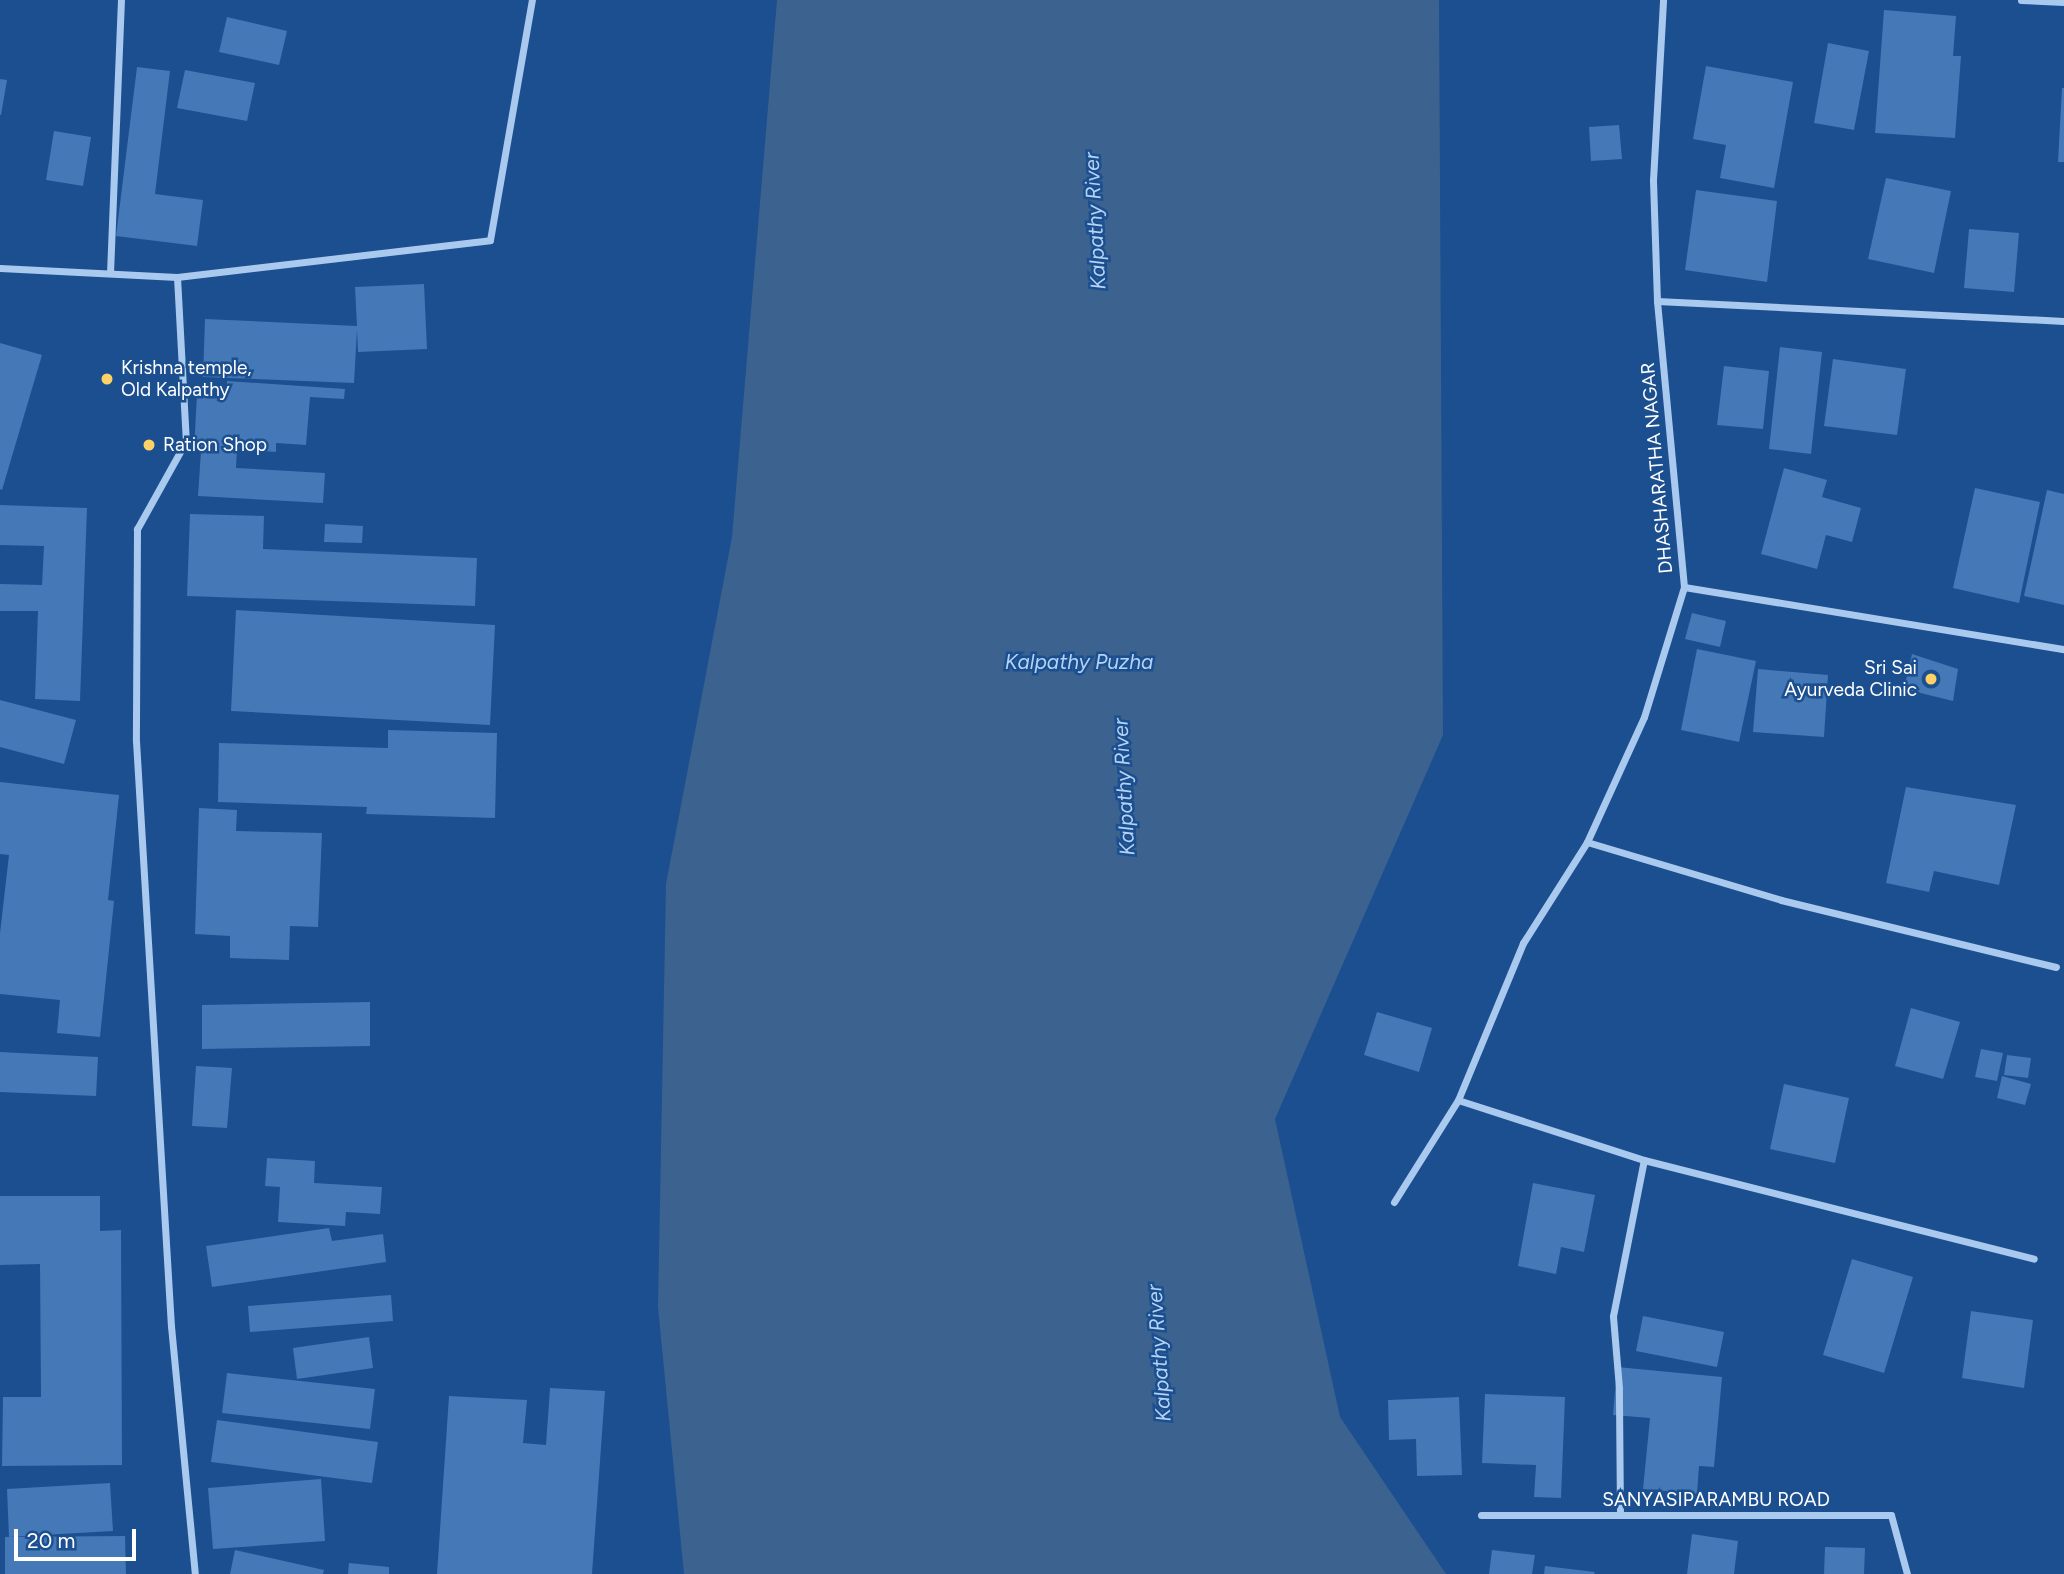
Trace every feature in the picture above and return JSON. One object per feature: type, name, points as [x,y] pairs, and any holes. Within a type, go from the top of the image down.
[{"type":"street","points":[[110,273],[121,0]]},
{"type":"street","points":[[0,268],[177,277],[490,240],[532,0]]},
{"type":"street","name":"DHASHARATHA NAGAR","points":[[1394,1202],[1458,1100],[1523,943],[1587,842],[1644,717],[1684,587],[1657,301],[1653,180],[1664,0]]},
{"type":"street","points":[[2021,0],[2064,2]]},
{"type":"street","points":[[177,277],[186,441],[137,529],[136,741],[165,1244],[195,1574]]},
{"type":"street","points":[[1657,301],[2064,321]]},
{"type":"street","points":[[1684,587],[2064,649]]},
{"type":"street","points":[[1587,842],[1782,900],[2056,967]]},
{"type":"street","points":[[1458,1100],[1644,1160],[2034,1259]]},
{"type":"street","points":[[1620,1515],[1613,1316],[1644,1160]]},
{"type":"street","name":"SANYASIPARAMBU ROAD","points":[[1481,1515],[1891,1516],[1907,1574]]},
{"type":"water","name":"Kalpathy Puzha","points":[[777,0],[1439,0],[1443,735],[1275,1119],[1340,1417],[1446,1574],[684,1574],[658,1307],[666,884],[732,537]]},
{"type":"building","points":[[1884,10],[1956,16],[1953,56],[1961,56],[1955,138],[1875,133]]},
{"type":"building","points":[[227,17],[287,31],[279,65],[219,52]]},
{"type":"building","points":[[1828,43],[1869,51],[1854,130],[1814,123]]},
{"type":"building","points":[[1706,66],[1793,82],[1774,188],[1720,178],[1726,145],[1693,139]]},
{"type":"building","points":[[137,67],[170,71],[155,194],[203,200],[197,246],[116,236]]},
{"type":"building","points":[[185,70],[255,83],[247,121],[177,108]]},
{"type":"building","points":[[0,79],[7,80],[1,115],[0,115]]},
{"type":"building","points":[[2062,88],[2064,162],[2058,162]]},
{"type":"building","points":[[1619,125],[1622,159],[1591,161],[1589,127]]},
{"type":"building","points":[[54,131],[91,137],[83,186],[46,180]]},
{"type":"building","points":[[1886,178],[1951,191],[1934,273],[1868,259]]},
{"type":"building","points":[[1696,190],[1777,201],[1767,282],[1685,270]]},
{"type":"building","points":[[1969,229],[2019,233],[2014,292],[1964,288]]},
{"type":"building","points":[[424,284],[427,349],[358,352],[357,330],[354,383],[203,377],[205,319],[357,326],[355,287]]},
{"type":"building","points":[[0,343],[42,355],[2,490],[0,489]]},
{"type":"building","points":[[1780,347],[1822,352],[1811,454],[1769,449]]},
{"type":"building","points":[[1833,359],[1906,369],[1897,435],[1824,426]]},
{"type":"building","points":[[1724,366],[1769,371],[1763,429],[1717,425]]},
{"type":"building","points":[[227,381],[345,389],[344,399],[310,397],[306,445],[276,443],[276,452],[237,449],[236,468],[325,473],[323,503],[198,496],[201,451],[194,450],[197,395],[227,397]]},
{"type":"building","points":[[1784,468],[1827,480],[1822,497],[1861,508],[1852,542],[1826,535],[1817,569],[1761,554]]},
{"type":"building","points":[[1975,488],[2040,502],[2019,603],[1953,588]]},
{"type":"building","points":[[2047,490],[2064,494],[2064,605],[2024,596]]},
{"type":"building","points":[[0,505],[87,508],[80,701],[35,699],[38,611],[0,611],[0,584],[42,585],[44,546],[0,545]]},
{"type":"building","points":[[190,514],[264,516],[263,549],[477,558],[475,606],[187,596]]},
{"type":"building","points":[[325,524],[363,526],[362,543],[324,542]]},
{"type":"building","points":[[236,610],[495,625],[490,725],[231,711]]},
{"type":"building","points":[[1692,613],[1726,621],[1720,647],[1685,639]]},
{"type":"building","points":[[1697,649],[1756,661],[1739,742],[1681,730]]},
{"type":"building","name":"Sri Sai Ayurveda Clinic","points":[[1912,654],[1958,669],[1953,701],[1904,689]]},
{"type":"building","points":[[1758,669],[1828,675],[1824,737],[1753,732]]},
{"type":"building","points":[[0,700],[76,720],[64,764],[0,747]]},
{"type":"building","points":[[388,730],[497,733],[495,818],[366,814],[367,807],[218,802],[219,743],[388,748]]},
{"type":"building","points":[[0,782],[119,795],[108,900],[114,901],[100,1037],[57,1033],[60,1000],[0,994],[0,933],[9,855],[0,854]]},
{"type":"building","points":[[1906,787],[2016,805],[1999,885],[1934,871],[1929,892],[1886,883]]},
{"type":"building","points":[[199,808],[237,810],[236,831],[322,833],[318,927],[290,926],[289,960],[230,958],[230,936],[195,934]]},
{"type":"building","points":[[370,1002],[370,1046],[202,1049],[202,1005]]},
{"type":"building","points":[[1911,1008],[1960,1022],[1943,1079],[1895,1066]]},
{"type":"building","points":[[1377,1012],[1432,1028],[1419,1072],[1364,1055]]},
{"type":"building","points":[[1981,1049],[2003,1053],[1997,1081],[1975,1077]]},
{"type":"building","points":[[0,1052],[98,1057],[96,1096],[0,1092]]},
{"type":"building","points":[[2007,1055],[2031,1058],[2028,1078],[2004,1075]]},
{"type":"building","points":[[196,1066],[232,1068],[227,1128],[192,1126]]},
{"type":"building","points":[[2002,1076],[2031,1084],[2025,1105],[1997,1098]]},
{"type":"building","points":[[1784,1084],[1849,1098],[1835,1163],[1770,1149]]},
{"type":"building","points":[[267,1158],[315,1161],[314,1183],[382,1187],[380,1214],[346,1212],[345,1226],[278,1222],[280,1187],[265,1186]]},
{"type":"building","points":[[1533,1183],[1595,1195],[1584,1252],[1561,1247],[1556,1274],[1518,1266]]},
{"type":"building","points":[[0,1196],[100,1196],[100,1231],[121,1230],[122,1465],[2,1466],[3,1397],[41,1397],[40,1264],[0,1265]]},
{"type":"building","points":[[329,1228],[332,1241],[383,1234],[386,1262],[212,1287],[206,1246]]},
{"type":"building","points":[[1852,1259],[1913,1277],[1884,1373],[1823,1355]]},
{"type":"building","points":[[391,1295],[393,1321],[250,1332],[248,1306]]},
{"type":"building","points":[[1971,1311],[2033,1320],[2024,1388],[1962,1378]]},
{"type":"building","points":[[1643,1316],[1724,1332],[1717,1367],[1636,1351]]},
{"type":"building","points":[[369,1337],[373,1368],[297,1379],[293,1348]]},
{"type":"building","points":[[1617,1367],[1722,1377],[1714,1467],[1699,1466],[1697,1494],[1643,1489],[1650,1418],[1613,1415]]},
{"type":"building","points":[[227,1373],[375,1389],[370,1429],[222,1413]]},
{"type":"building","points":[[550,1388],[605,1391],[592,1574],[437,1574],[449,1396],[527,1400],[523,1443],[546,1445]]},
{"type":"building","points":[[1485,1394],[1565,1397],[1561,1498],[1534,1497],[1536,1465],[1482,1463]]},
{"type":"building","points":[[1459,1397],[1462,1475],[1417,1476],[1416,1439],[1389,1440],[1388,1400]]},
{"type":"building","points":[[217,1420],[378,1442],[372,1483],[211,1462]]},
{"type":"building","points":[[321,1479],[325,1541],[213,1549],[208,1488]]},
{"type":"building","points":[[110,1483],[113,1531],[9,1537],[7,1489]]},
{"type":"building","points":[[1692,1534],[1738,1541],[1734,1574],[1687,1574]]},
{"type":"building","points":[[125,1536],[126,1574],[5,1574],[5,1537]]},
{"type":"building","points":[[1825,1547],[1865,1548],[1864,1574],[1824,1574]]},
{"type":"building","points":[[235,1550],[324,1570],[323,1574],[230,1574]]},
{"type":"building","points":[[1492,1550],[1535,1555],[1532,1574],[1489,1574]]},
{"type":"building","points":[[349,1563],[389,1567],[389,1574],[348,1574]]},
{"type":"building","points":[[1545,1566],[1595,1572],[1544,1574]]},
{"type":"place","name":"Krishna temple, Old Kalpathy","points":[[107,379]]},
{"type":"place","name":"Ration Shop","points":[[149,445]]},
{"type":"place","name":"Sri Sai Ayurveda Clinic","points":[[1931,679]]},
{"type":"water label","name":"Kalpathy River","points":[[1095,221]]},
{"type":"water label","name":"Kalpathy River","points":[[1124,787]]},
{"type":"water label","name":"Kalpathy River","points":[[1159,1353]]}]
